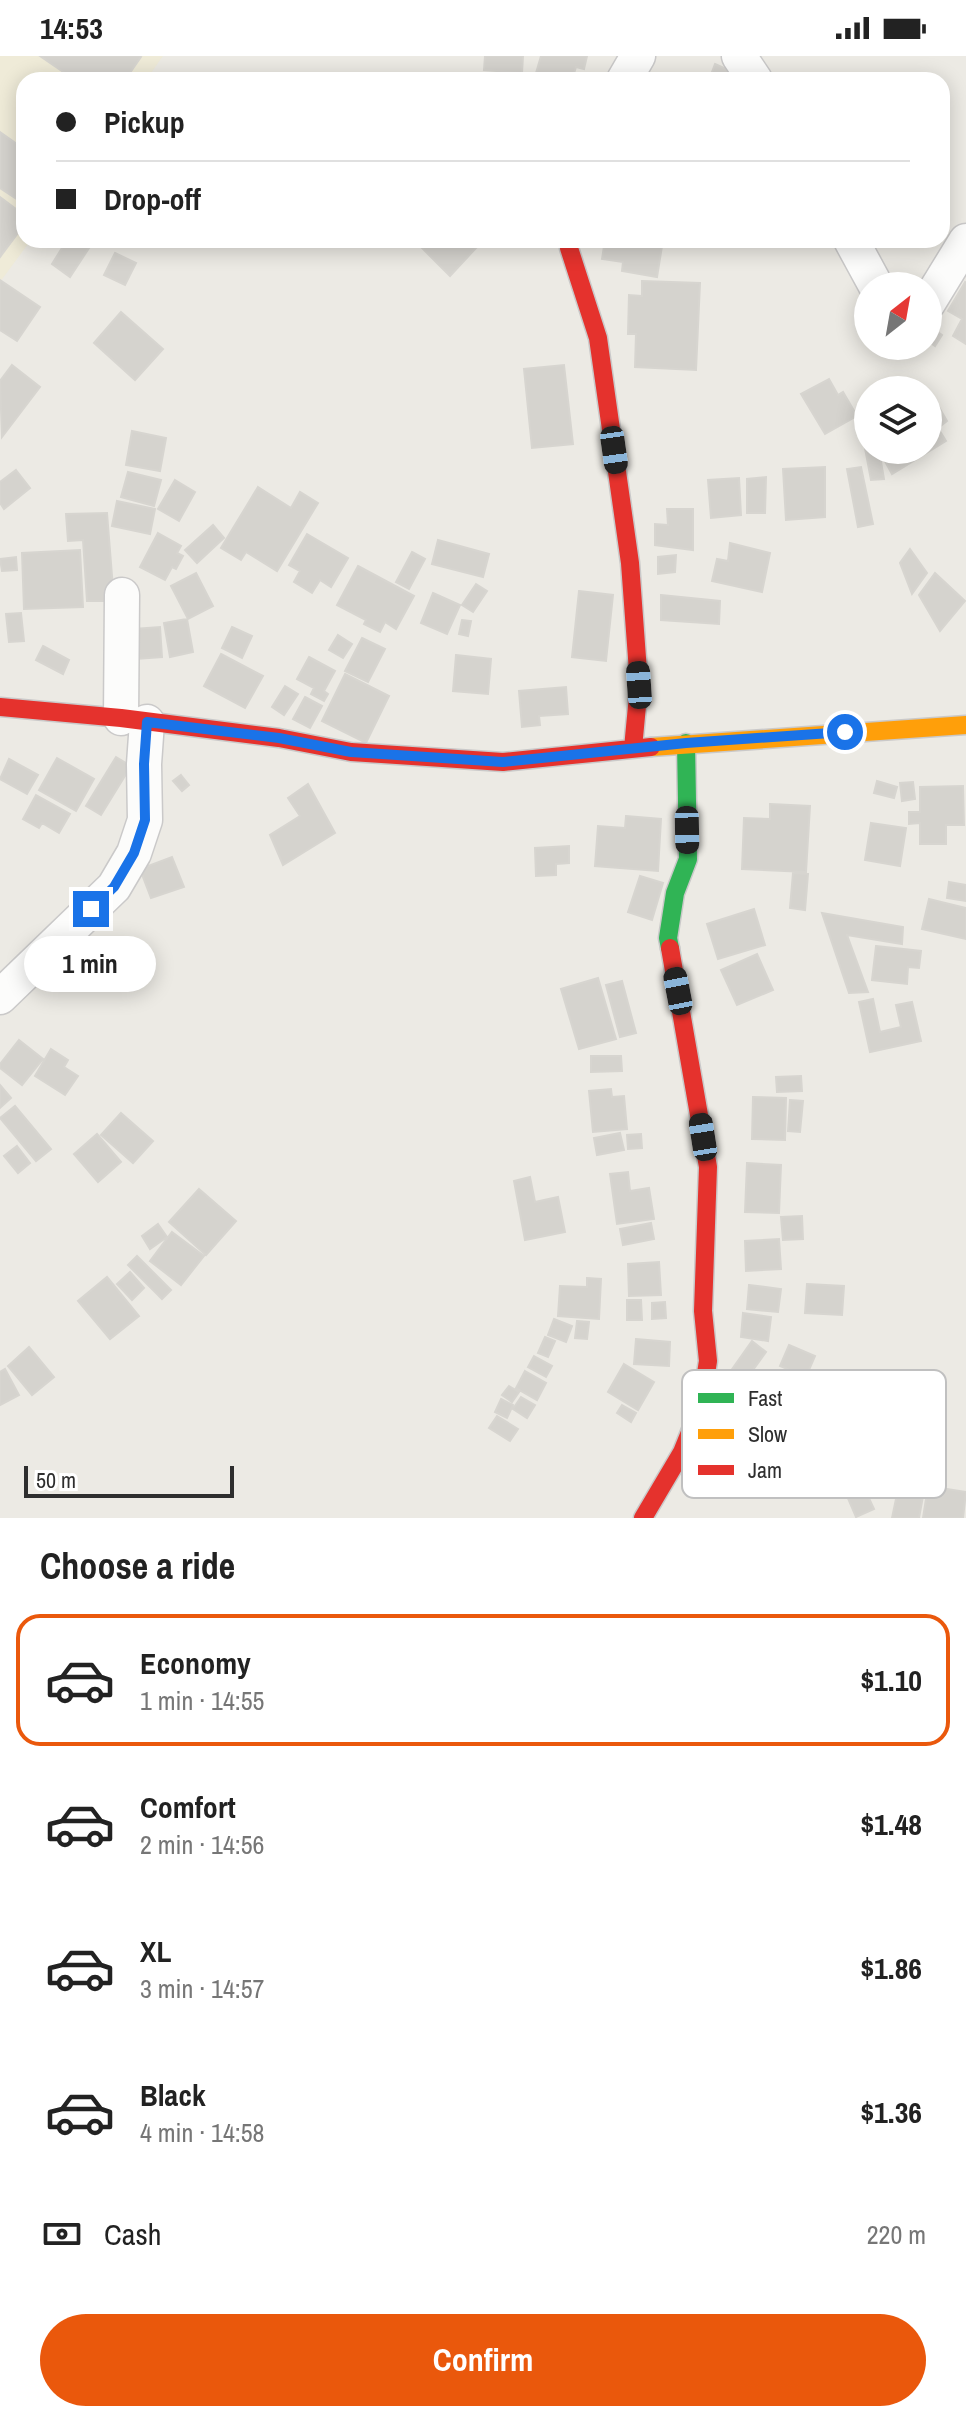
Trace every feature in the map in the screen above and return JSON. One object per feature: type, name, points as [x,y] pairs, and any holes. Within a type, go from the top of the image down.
[{"type":"street","points":[[942,280],[966,241]]},
{"type":"street","points":[[569,248],[598,338],[630,563],[639,685],[633,748]]},
{"type":"street","points":[[855,248],[868,272]]},
{"type":"street","points":[[0,997],[114,887],[134,853],[145,820],[144,764],[134,720],[122,595]]},
{"type":"street","points":[[0,707],[279,738],[351,752],[503,762],[686,743],[966,725]]},
{"type":"street","points":[[686,743],[688,859],[675,893],[668,938],[708,1167],[703,1311],[707,1370]]},
{"type":"street","points":[[643,1518],[682,1452]]},
{"type":"shaded area","points":[[0,56],[163,56],[152,72],[16,72],[16,248],[25,248],[0,282]]},
{"type":"building","points":[[40,56],[141,57],[131,72],[63,72]]},
{"type":"building","points":[[485,56],[523,56],[522,72],[484,70]]},
{"type":"building","points":[[541,56],[587,56],[584,69],[576,67],[574,72],[536,72]]},
{"type":"building","points":[[715,64],[733,72],[712,72]]},
{"type":"building","points":[[0,132],[16,143],[16,199],[0,188]]},
{"type":"building","points":[[0,197],[16,209],[16,236],[0,257]]},
{"type":"building","points":[[62,248],[89,248],[70,277],[52,264]]},
{"type":"building","points":[[422,248],[476,248],[450,276]]},
{"type":"building","points":[[604,248],[662,248],[657,277],[622,271],[623,262],[602,259]]},
{"type":"building","points":[[115,253],[136,263],[125,285],[104,275]]},
{"type":"building","points":[[0,280],[40,307],[17,341],[0,330]]},
{"type":"building","points":[[642,281],[700,283],[696,370],[635,367],[636,334],[628,334],[629,295],[642,296]]},
{"type":"building","points":[[965,282],[966,344],[953,336],[962,319],[948,311]]},
{"type":"building","points":[[121,312],[163,349],[135,380],[94,343]]},
{"type":"building","points":[[12,365],[40,387],[2,437],[0,381]]},
{"type":"building","points":[[564,365],[573,444],[532,448],[524,369]]},
{"type":"building","points":[[829,379],[838,395],[843,392],[854,411],[854,418],[825,434],[801,394]]},
{"type":"building","points":[[132,431],[166,438],[160,471],[126,465]]},
{"type":"building","points":[[868,464],[881,464],[884,479],[871,480]]},
{"type":"building","points":[[887,464],[908,464],[892,474]]},
{"type":"building","points":[[825,467],[825,517],[786,520],[783,469]]},
{"type":"building","points":[[861,467],[873,524],[858,527],[847,469]]},
{"type":"building","points":[[16,470],[30,488],[4,509],[0,503],[0,482]]},
{"type":"building","points":[[128,472],[161,480],[154,506],[121,497]]},
{"type":"building","points":[[766,477],[765,513],[747,513],[747,479]]},
{"type":"building","points":[[739,478],[741,515],[711,518],[708,480]]},
{"type":"building","points":[[175,480],[195,492],[179,521],[158,509]]},
{"type":"building","points":[[258,487],[291,508],[300,492],[318,503],[277,571],[246,552],[241,560],[221,548]]},
{"type":"building","points":[[117,501],[155,509],[150,534],[112,526]]},
{"type":"building","points":[[667,509],[693,509],[693,550],[655,545],[655,524],[668,525]]},
{"type":"building","points":[[107,513],[114,601],[87,601],[83,540],[68,541],[66,514]]},
{"type":"building","points":[[213,525],[224,538],[197,563],[185,550]]},
{"type":"building","points":[[158,533],[181,546],[177,553],[183,556],[165,580],[140,567]]},
{"type":"building","points":[[307,534],[348,558],[331,587],[320,580],[312,593],[294,582],[300,571],[289,565]]},
{"type":"building","points":[[438,540],[489,554],[483,577],[432,564]]},
{"type":"building","points":[[730,543],[770,553],[762,592],[712,581],[717,559],[728,561]]},
{"type":"building","points":[[910,549],[927,573],[912,594],[900,563]]},
{"type":"building","points":[[80,550],[83,607],[24,609],[22,553]]},
{"type":"building","points":[[412,552],[425,559],[409,589],[396,582]]},
{"type":"building","points":[[676,555],[675,572],[658,574],[658,557]]},
{"type":"building","points":[[16,557],[17,570],[2,571],[0,559]]},
{"type":"building","points":[[358,566],[414,596],[396,629],[385,622],[380,632],[364,624],[366,620],[337,605]]},
{"type":"building","points":[[196,573],[213,606],[188,619],[171,586]]},
{"type":"building","points":[[935,573],[965,601],[940,631],[919,595]]},
{"type":"building","points":[[476,584],[487,591],[473,612],[462,605]]},
{"type":"building","points":[[579,591],[613,595],[606,661],[572,657]]},
{"type":"building","points":[[433,593],[460,605],[447,634],[421,623]]},
{"type":"building","points":[[661,595],[720,601],[719,624],[661,620]]},
{"type":"building","points":[[21,613],[24,641],[9,642],[6,614]]},
{"type":"building","points":[[187,619],[193,652],[170,657],[164,623]]},
{"type":"building","points":[[462,620],[471,621],[468,636],[459,634]]},
{"type":"building","points":[[160,627],[162,657],[136,659],[134,629]]},
{"type":"building","points":[[232,627],[252,636],[242,658],[222,648]]},
{"type":"building","points":[[338,635],[352,644],[343,658],[329,650]]},
{"type":"building","points":[[362,638],[385,649],[368,682],[345,671]]},
{"type":"building","points":[[43,646],[69,660],[63,674],[36,660]]},
{"type":"building","points":[[221,654],[263,676],[245,708],[204,686]]},
{"type":"building","points":[[456,655],[491,659],[488,694],[453,691]]},
{"type":"building","points":[[309,657],[335,671],[324,691],[328,694],[324,701],[311,694],[314,688],[297,679]]},
{"type":"building","points":[[345,674],[389,696],[366,743],[322,721]]},
{"type":"building","points":[[285,686],[298,694],[284,715],[272,707]]},
{"type":"building","points":[[566,687],[568,714],[539,716],[540,725],[522,727],[519,691]]},
{"type":"building","points":[[305,697],[322,706],[310,728],[293,719]]},
{"type":"building","points":[[116,757],[131,766],[101,815],[86,806]]},
{"type":"building","points":[[57,758],[94,779],[76,811],[39,790]]},
{"type":"building","points":[[9,759],[38,775],[27,794],[0,779]]},
{"type":"building","points":[[181,775],[189,785],[182,791],[173,781]]},
{"type":"building","points":[[877,781],[897,787],[894,798],[874,793]]},
{"type":"building","points":[[913,782],[915,799],[902,801],[900,783]]},
{"type":"building","points":[[308,784],[335,833],[283,865],[270,835],[300,816],[288,798]]},
{"type":"building","points":[[963,786],[964,825],[946,825],[946,844],[920,844],[920,823],[909,824],[909,812],[920,812],[920,787]]},
{"type":"building","points":[[36,795],[70,814],[59,833],[42,823],[39,828],[23,819]]},
{"type":"building","points":[[770,804],[810,806],[806,872],[742,869],[744,818],[770,819]]},
{"type":"building","points":[[626,816],[661,819],[658,871],[595,866],[598,826],[625,828]]},
{"type":"building","points":[[871,823],[906,828],[900,866],[865,860]]},
{"type":"building","points":[[569,846],[569,863],[556,864],[556,875],[536,876],[535,848]]},
{"type":"building","points":[[172,857],[184,887],[151,898],[140,869]]},
{"type":"building","points":[[793,873],[808,874],[805,910],[790,908]]},
{"type":"building","points":[[640,876],[663,883],[652,920],[628,912]]},
{"type":"building","points":[[949,882],[966,885],[966,901],[947,898]]},
{"type":"building","points":[[929,899],[966,908],[966,939],[922,929]]},
{"type":"building","points":[[754,909],[765,945],[718,959],[707,924]]},
{"type":"building","points":[[822,913],[903,927],[902,944],[847,935],[868,992],[849,993]]},
{"type":"building","points":[[876,946],[921,951],[919,968],[908,967],[907,984],[872,980]]},
{"type":"building","points":[[757,954],[773,990],[737,1005],[721,970]]},
{"type":"building","points":[[598,978],[616,1039],[579,1049],[561,989]]},
{"type":"building","points":[[622,981],[636,1033],[620,1037],[606,985]]},
{"type":"building","points":[[873,999],[880,1032],[901,1027],[896,1005],[912,1002],[921,1041],[870,1052],[859,1002]]},
{"type":"building","points":[[19,1040],[43,1059],[22,1085],[0,1068]]},
{"type":"building","points":[[51,1049],[68,1060],[64,1067],[78,1076],[65,1095],[35,1076]]},
{"type":"building","points":[[591,1056],[621,1056],[622,1071],[591,1072]]},
{"type":"building","points":[[801,1076],[802,1091],[777,1092],[776,1077]]},
{"type":"building","points":[[0,1085],[11,1098],[0,1108]]},
{"type":"building","points":[[611,1089],[612,1097],[624,1096],[627,1129],[593,1132],[589,1091]]},
{"type":"building","points":[[753,1097],[786,1098],[785,1140],[752,1139]]},
{"type":"building","points":[[790,1100],[803,1101],[800,1132],[788,1131]]},
{"type":"building","points":[[15,1106],[51,1149],[36,1161],[0,1118]]},
{"type":"building","points":[[121,1113],[153,1141],[133,1163],[101,1135]]},
{"type":"building","points":[[620,1133],[624,1150],[597,1155],[594,1138]]},
{"type":"building","points":[[97,1134],[121,1162],[98,1182],[74,1154]]},
{"type":"building","points":[[641,1134],[642,1148],[628,1149],[627,1135]]},
{"type":"building","points":[[17,1146],[30,1163],[18,1173],[4,1156]]},
{"type":"building","points":[[747,1163],[781,1165],[779,1213],[745,1212]]},
{"type":"building","points":[[628,1172],[630,1191],[649,1188],[654,1219],[617,1224],[610,1174]]},
{"type":"building","points":[[530,1177],[535,1202],[558,1197],[565,1232],[525,1240],[514,1181]]},
{"type":"building","points":[[199,1189],[236,1221],[206,1255],[169,1222]]},
{"type":"building","points":[[802,1216],[803,1239],[783,1240],[781,1217]]},
{"type":"building","points":[[651,1223],[654,1239],[623,1245],[620,1229]]},
{"type":"building","points":[[158,1224],[167,1237],[150,1249],[142,1236]]},
{"type":"building","points":[[172,1232],[204,1256],[181,1285],[150,1261]]},
{"type":"building","points":[[779,1239],[781,1269],[746,1271],[745,1241]]},
{"type":"building","points":[[137,1256],[171,1290],[162,1299],[128,1265]]},
{"type":"building","points":[[659,1262],[661,1295],[629,1296],[628,1264]]},
{"type":"building","points":[[130,1272],[144,1288],[132,1300],[117,1284]]},
{"type":"building","points":[[107,1277],[139,1316],[110,1339],[78,1301]]},
{"type":"building","points":[[587,1278],[601,1279],[599,1319],[558,1316],[560,1286],[587,1287]]},
{"type":"building","points":[[807,1284],[844,1286],[842,1315],[805,1313]]},
{"type":"building","points":[[749,1285],[781,1289],[778,1312],[747,1309]]},
{"type":"building","points":[[627,1300],[641,1300],[642,1320],[627,1320]]},
{"type":"building","points":[[665,1302],[666,1318],[652,1319],[652,1303]]},
{"type":"building","points":[[743,1313],[771,1317],[768,1341],[741,1337]]},
{"type":"building","points":[[554,1319],[572,1326],[566,1342],[548,1335]]},
{"type":"building","points":[[577,1321],[589,1322],[587,1339],[575,1338]]},
{"type":"building","points":[[545,1337],[555,1341],[548,1357],[538,1353]]},
{"type":"building","points":[[636,1339],[670,1342],[669,1366],[634,1364]]},
{"type":"building","points":[[752,1341],[766,1352],[753,1370],[731,1370]]},
{"type":"building","points":[[789,1345],[815,1356],[809,1370],[789,1370],[780,1366]]},
{"type":"building","points":[[29,1347],[54,1377],[32,1395],[8,1366]]},
{"type":"building","points":[[534,1356],[552,1366],[546,1377],[528,1367]]},
{"type":"building","points":[[624,1364],[654,1382],[638,1410],[608,1392]]},
{"type":"building","points":[[5,1369],[19,1395],[0,1405],[0,1372]]},
{"type":"building","points":[[525,1371],[546,1383],[537,1400],[516,1388]]},
{"type":"building","points":[[509,1386],[519,1392],[512,1402],[502,1395]]},
{"type":"building","points":[[521,1397],[535,1405],[527,1418],[513,1409]]},
{"type":"building","points":[[501,1399],[513,1405],[507,1418],[495,1412]]},
{"type":"building","points":[[622,1405],[636,1413],[631,1422],[617,1413]]},
{"type":"building","points":[[497,1416],[518,1429],[510,1441],[489,1428]]},
{"type":"building","points":[[946,1489],[966,1492],[963,1518],[923,1518],[926,1498],[946,1498]]},
{"type":"building","points":[[848,1498],[869,1498],[874,1509],[856,1517]]},
{"type":"building","points":[[896,1498],[923,1498],[919,1518],[892,1518]]},
{"type":"traffic: fast","points":[[670,948],[668,938],[675,893],[688,859],[686,743]]},
{"type":"traffic: slow","points":[[651,747],[966,725]]},
{"type":"traffic: jam","points":[[569,248],[598,338],[630,563],[639,685],[633,748]]},
{"type":"traffic: jam","points":[[0,707],[121,718],[279,738],[351,752],[503,762],[651,747]]},
{"type":"traffic: jam","points":[[670,948],[708,1167],[703,1311],[707,1370]]},
{"type":"traffic: jam","points":[[643,1518],[682,1452]]},
{"type":"route","points":[[91,909],[114,887],[134,853],[145,820],[147,722],[279,738],[351,752],[503,762],[686,743],[845,732]]}]
